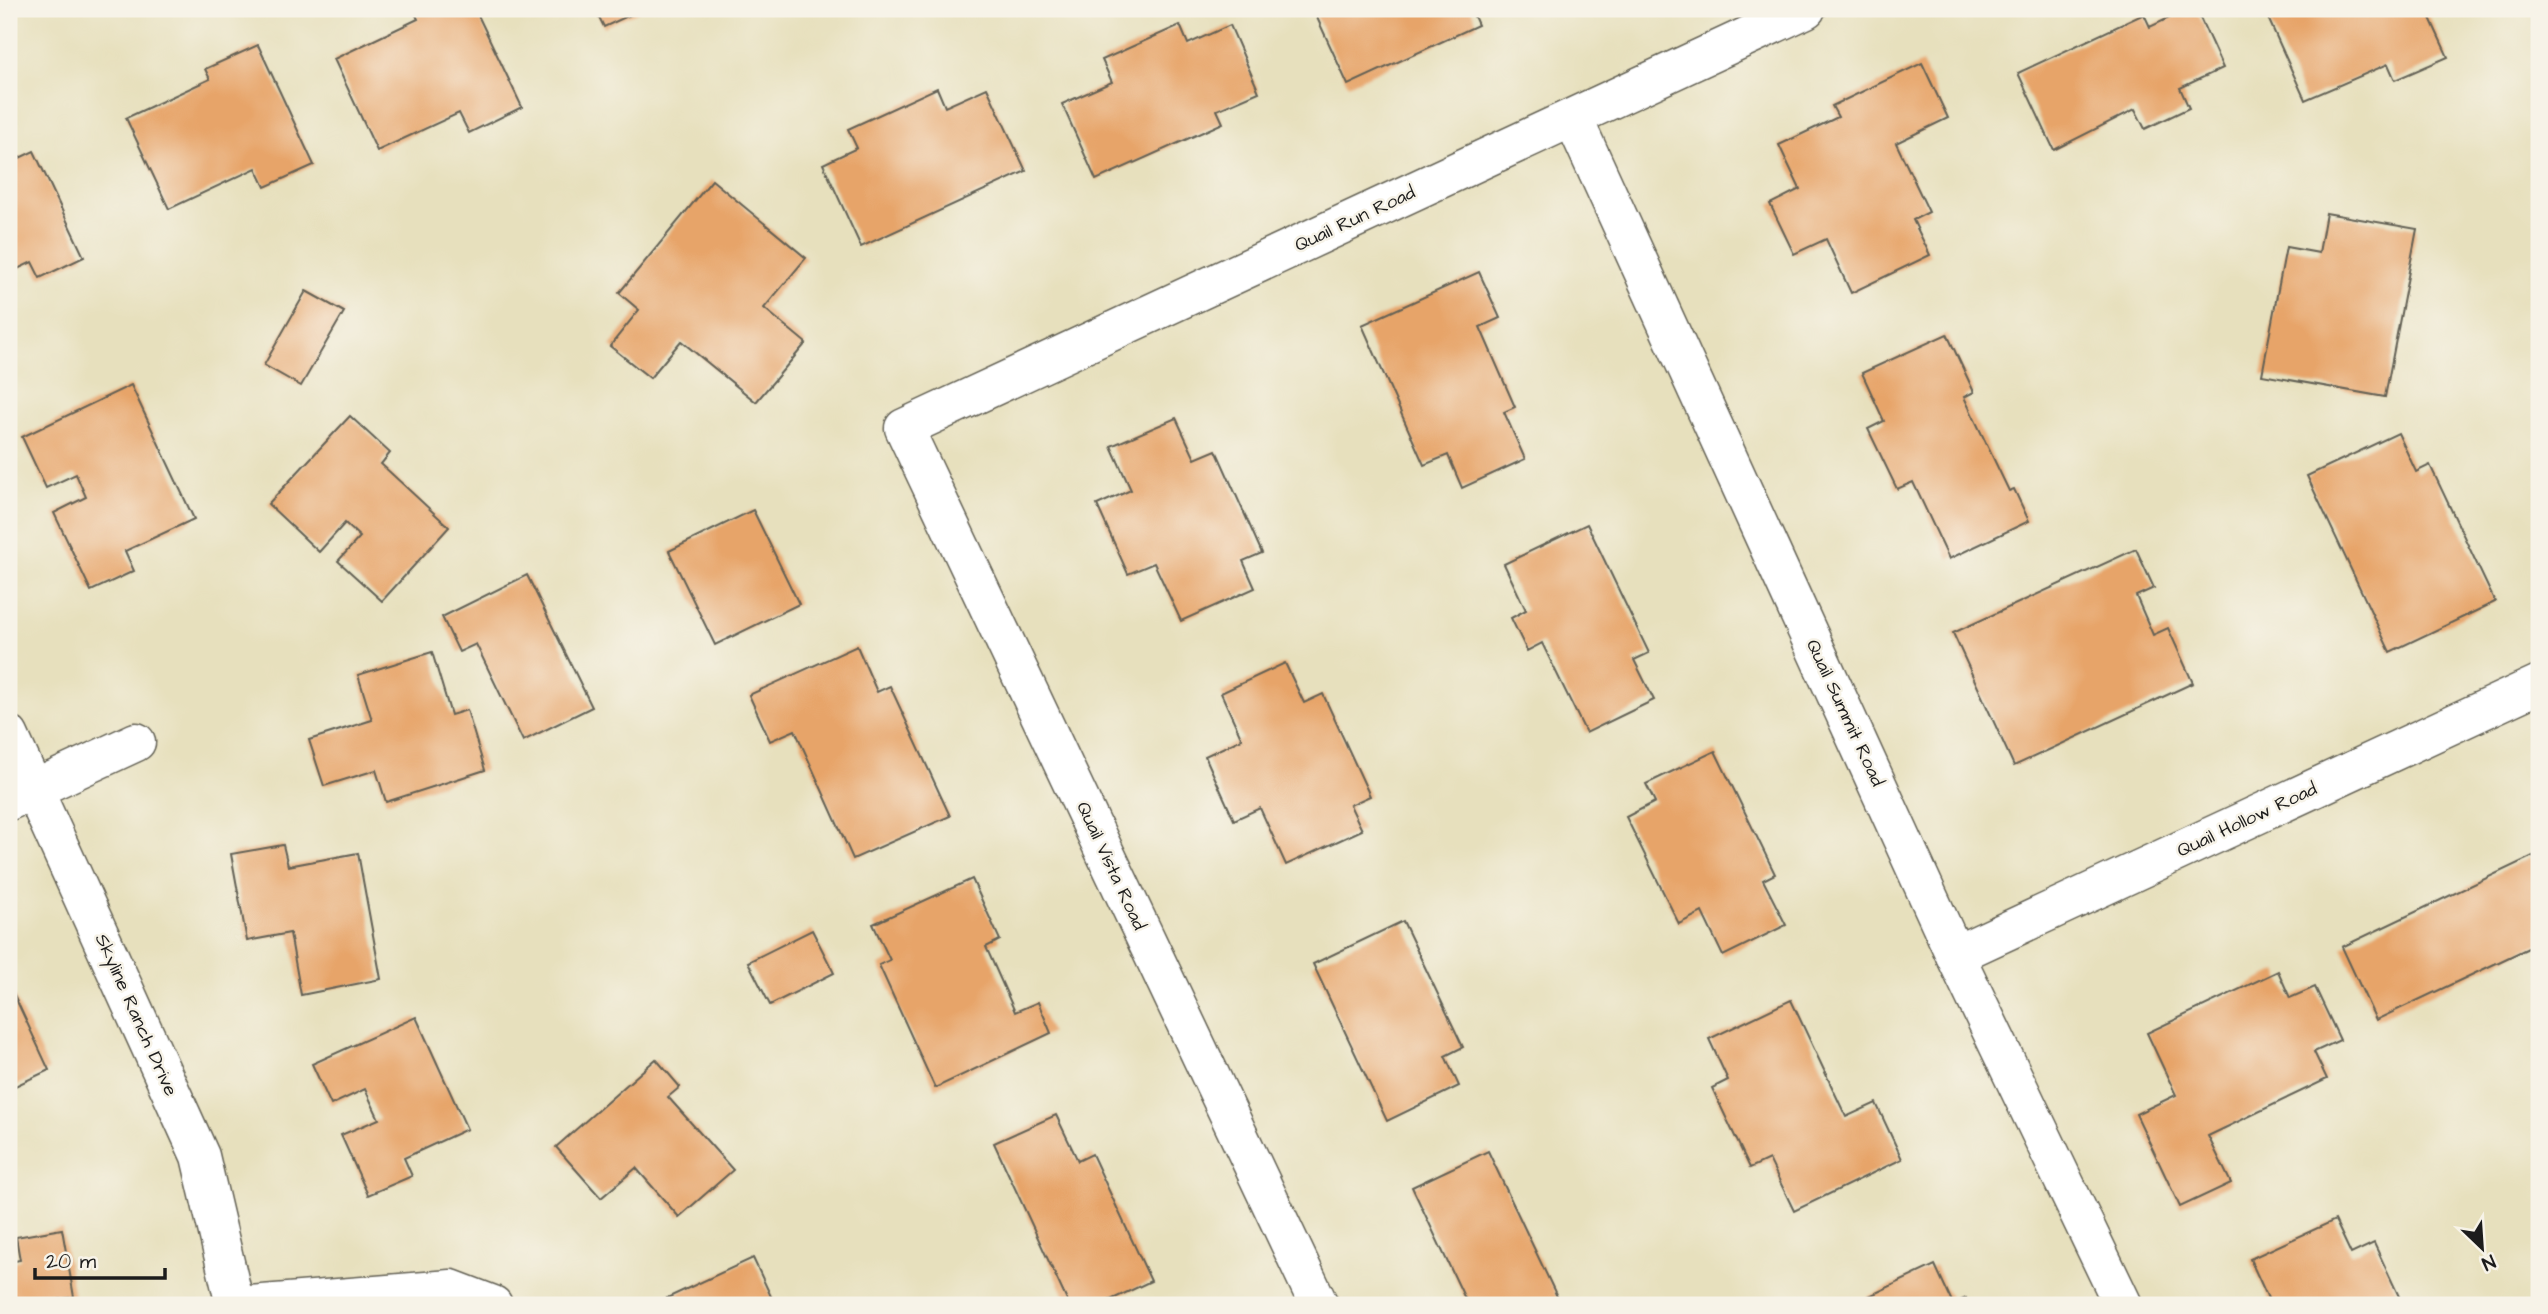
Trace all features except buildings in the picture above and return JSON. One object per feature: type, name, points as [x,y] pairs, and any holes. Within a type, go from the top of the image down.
[{"type":"street","name":"Quail Run Road","points":[[904,428],[1806,9]]},
{"type":"street","name":"Quail Summit Road","points":[[1573,118],[1955,955],[2123,1305]]},
{"type":"street","name":"Quail Vista Road","points":[[904,428],[1319,1305]]},
{"type":"street","name":"Quail Hollow Road","points":[[1955,955],[2539,684]]},
{"type":"street","name":"Skyline Ranch Drive","points":[[9,735],[21,796],[200,1156],[235,1305]]},
{"type":"street","points":[[21,796],[136,742]]},
{"type":"street","points":[[250,1305],[452,1289],[493,1305]]}]
